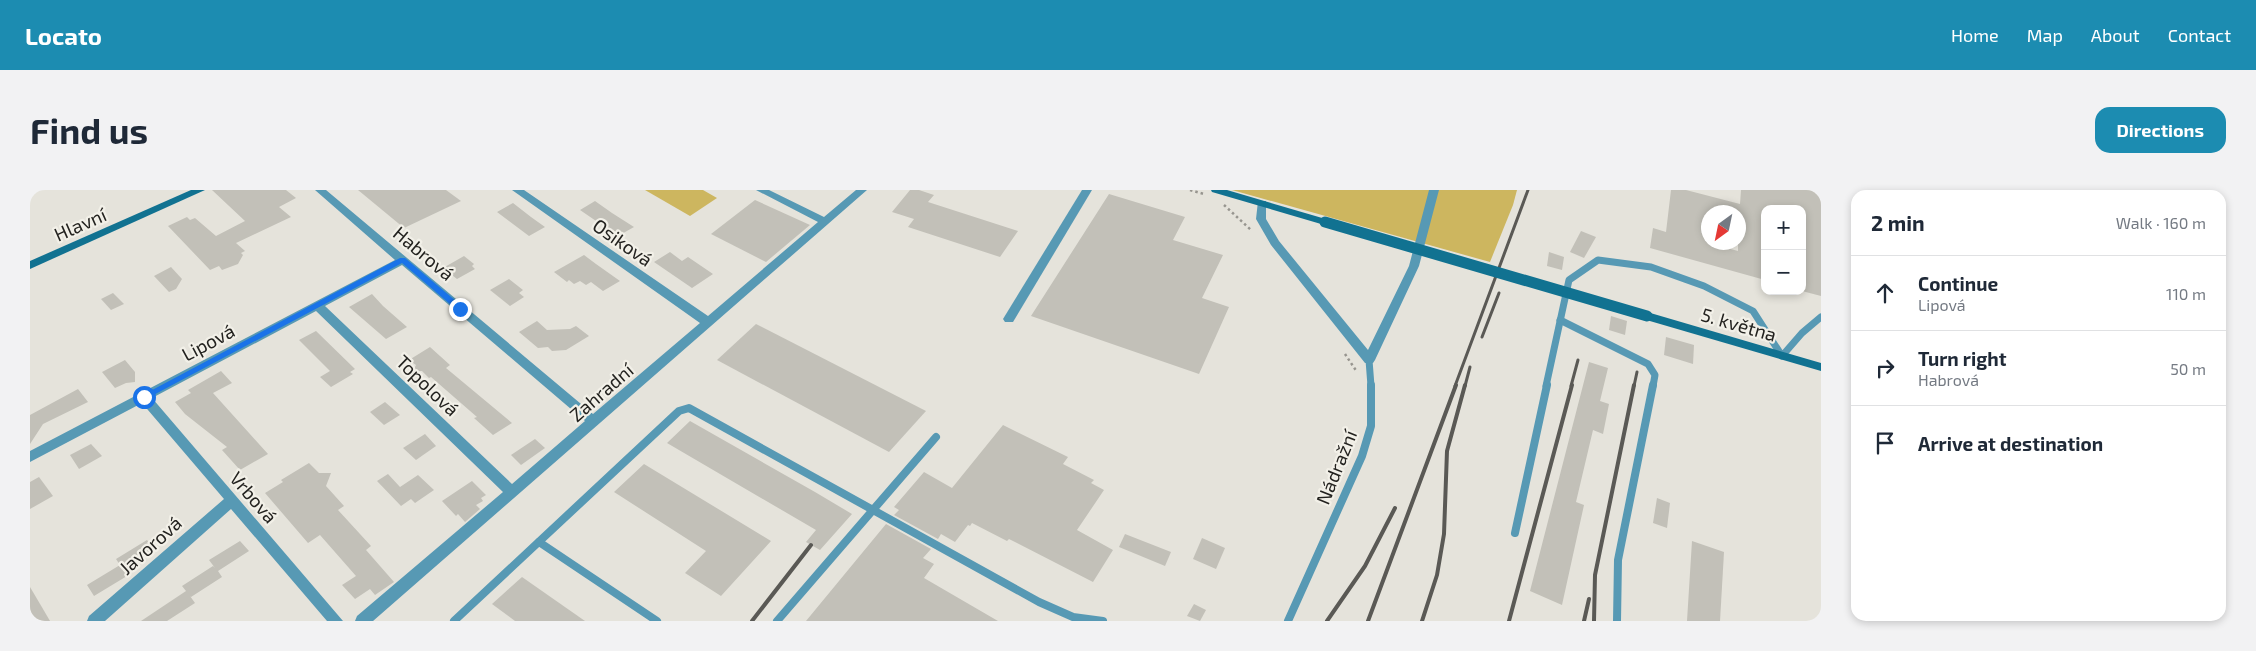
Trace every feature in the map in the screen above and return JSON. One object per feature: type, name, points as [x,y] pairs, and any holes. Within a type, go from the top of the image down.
[{"type":"main road","name":"Hlavní","points":[[30,265],[200,190]]},
{"type":"main road","points":[[1216,190],[1262,203]]},
{"type":"main road","name":"5. května","points":[[1262,203],[1821,367]]},
{"type":"street","name":"Habrová","points":[[320,190],[594,422]]},
{"type":"street","name":"Osiková","points":[[516,190],[710,323]]},
{"type":"street","points":[[761,190],[826,222]]},
{"type":"street","name":"Zahradní","points":[[362,621],[862,190]]},
{"type":"street","points":[[1009,319],[1087,190]]},
{"type":"street","points":[[1262,203],[1261,219],[1275,243],[1369,360],[1414,266],[1434,190]]},
{"type":"street","name":"Lipová","points":[[30,458],[402,260]]},
{"type":"street","name":"Topolová","points":[[317,305],[512,492]]},
{"type":"street","name":"Vrbová","points":[[144,397],[336,621]]},
{"type":"street","name":"Javorová","points":[[94,621],[232,500]]},
{"type":"lane","points":[[1515,533],[1569,280],[1598,260],[1651,267],[1704,286],[1753,311],[1782,356],[1802,332],[1821,317]]},
{"type":"lane","points":[[1560,320],[1648,364],[1655,375],[1618,560],[1618,621]]},
{"type":"lane","name":"Nádražní","points":[[1288,621],[1362,456],[1371,426],[1372,404],[1369,360]]},
{"type":"lane","points":[[454,621],[679,411],[690,408],[1039,602],[1073,616],[1103,621]]},
{"type":"lane","points":[[777,621],[936,437]]},
{"type":"lane","points":[[539,542],[658,621]]},
{"type":"shaded area","points":[[645,190],[703,190],[717,198],[690,216]]},
{"type":"shaded area","points":[[1232,190],[1517,190],[1513,205],[1490,262]]},
{"type":"building","points":[[212,190],[286,190],[296,198],[279,207],[291,217],[236,243],[245,251],[241,253],[243,255],[238,264],[222,270],[219,266],[210,270],[168,226],[187,217],[190,220],[195,218],[216,236],[245,221]]},
{"type":"building","points":[[358,190],[446,190],[461,201],[404,228]]},
{"type":"building","points":[[910,190],[919,190],[934,195],[928,202],[1018,231],[1000,257],[908,227],[914,219],[892,212]]},
{"type":"building","points":[[1671,190],[1686,190],[1740,204],[1741,190],[1821,190],[1821,296],[1806,292],[1806,205],[1761,205],[1761,279],[1650,248],[1653,228],[1666,232]]},
{"type":"building","points":[[1109,194],[1185,217],[1173,240],[1223,255],[1202,298],[1229,307],[1199,374],[1031,316]]},
{"type":"building","points":[[755,200],[810,225],[766,262],[711,234]]},
{"type":"building","points":[[595,201],[634,227],[618,236],[580,210]]},
{"type":"building","points":[[513,203],[545,227],[529,236],[497,212]]},
{"type":"building","points":[[1581,231],[1596,237],[1584,258],[1570,252]]},
{"type":"building","points":[[670,252],[682,261],[688,257],[713,274],[692,288],[654,262]]},
{"type":"building","points":[[1549,252],[1564,257],[1562,270],[1547,266]]},
{"type":"building","points":[[584,255],[620,281],[603,291],[591,282],[586,285],[580,281],[574,284],[569,280],[567,282],[554,272]]},
{"type":"building","points":[[464,256],[474,264],[472,266],[475,269],[457,279],[443,268]]},
{"type":"building","points":[[171,267],[182,279],[176,289],[169,292],[154,276]]},
{"type":"building","points":[[509,279],[523,290],[519,293],[524,297],[510,306],[490,290]]},
{"type":"building","points":[[113,293],[124,304],[111,310],[101,299]]},
{"type":"building","points":[[372,294],[407,327],[386,339],[349,307]]},
{"type":"building","points":[[1611,316],[1627,321],[1625,335],[1609,330]]},
{"type":"building","points":[[537,321],[547,330],[570,329],[576,326],[589,336],[566,350],[552,351],[548,347],[538,348],[519,332]]},
{"type":"building","points":[[756,324],[926,411],[889,452],[717,360]]},
{"type":"building","points":[[316,331],[355,369],[350,372],[353,374],[331,387],[320,377],[330,371],[299,340]]},
{"type":"building","points":[[1666,337],[1694,345],[1693,364],[1664,355]]},
{"type":"building","points":[[430,347],[450,365],[446,368],[512,423],[493,435],[474,418],[477,417],[431,377],[429,378],[422,371],[413,371],[416,365],[409,360]]},
{"type":"building","points":[[125,360],[135,372],[135,382],[126,383],[115,388],[102,372]]},
{"type":"building","points":[[1589,362],[1608,368],[1600,401],[1609,404],[1603,434],[1593,430],[1576,502],[1584,505],[1562,605],[1530,591]]},
{"type":"building","points":[[221,371],[232,383],[213,393],[268,454],[240,470],[222,450],[227,447],[185,414],[175,402],[191,393],[188,390]]},
{"type":"building","points":[[78,389],[88,402],[43,424],[30,444],[30,415]]},
{"type":"building","points":[[385,402],[400,415],[384,425],[370,412]]},
{"type":"building","points":[[690,421],[852,514],[820,550],[806,542],[816,530],[667,443]]},
{"type":"building","points":[[1003,425],[1068,457],[1063,464],[1094,480],[1091,483],[1104,490],[1077,530],[1113,550],[1093,582],[1009,539],[1007,541],[972,523],[970,526],[968,525],[955,542],[941,534],[938,539],[894,515],[899,510],[894,507],[924,472],[952,488]]},
{"type":"building","points":[[425,434],[436,446],[416,460],[403,448]]},
{"type":"building","points":[[535,439],[545,448],[521,465],[511,455]]},
{"type":"building","points":[[91,444],[102,456],[79,469],[70,455]]},
{"type":"building","points":[[309,463],[319,473],[331,473],[326,486],[344,506],[338,510],[371,546],[366,550],[394,582],[375,595],[370,589],[355,599],[342,585],[356,576],[320,535],[308,543],[265,493],[283,482],[281,480]]},
{"type":"building","points":[[644,464],[771,541],[721,596],[685,573],[706,551],[614,492]]},
{"type":"building","points":[[388,474],[400,487],[418,475],[434,490],[415,503],[411,499],[401,506],[377,481]]},
{"type":"building","points":[[39,477],[53,496],[30,509],[30,482]]},
{"type":"building","points":[[472,481],[486,495],[481,498],[483,501],[476,505],[480,509],[465,522],[458,514],[456,516],[442,501]]},
{"type":"building","points":[[1657,498],[1670,503],[1667,528],[1653,523]]},
{"type":"building","points":[[886,524],[931,549],[923,558],[934,564],[924,578],[998,621],[806,621]]},
{"type":"building","points":[[1125,534],[1171,552],[1165,566],[1119,547]]},
{"type":"building","points":[[1202,538],[1225,548],[1216,569],[1193,559]]},
{"type":"building","points":[[147,540],[155,550],[123,570],[127,576],[94,596],[87,585],[120,565],[116,559]]},
{"type":"building","points":[[240,541],[249,551],[218,571],[222,577],[190,596],[195,603],[167,621],[141,621],[186,591],[182,586],[213,566],[215,568],[209,560]]},
{"type":"building","points":[[1692,541],[1724,552],[1720,621],[1687,621]]},
{"type":"building","points":[[522,577],[585,621],[515,621],[492,604]]},
{"type":"building","points":[[30,587],[43,609],[50,621],[30,621]]},
{"type":"building","points":[[1194,604],[1206,610],[1200,621],[1187,616]]},
{"type":"railway","points":[[1455,386],[1528,190]]},
{"type":"railway","points":[[1482,337],[1499,293]]},
{"type":"railway","points":[[1571,386],[1578,360]]},
{"type":"railway","points":[[1465,386],[1470,367]]},
{"type":"railway","points":[[1634,386],[1637,372]]},
{"type":"railway","points":[[1368,621],[1456,385]]},
{"type":"railway","points":[[1422,621],[1437,575],[1444,534],[1447,451],[1465,385]]},
{"type":"railway","points":[[1509,621],[1572,385]]},
{"type":"railway","points":[[1594,621],[1595,575],[1634,385]]},
{"type":"railway","points":[[1327,621],[1365,566],[1395,508]]},
{"type":"railway","points":[[752,621],[811,545]]},
{"type":"railway","points":[[1584,621],[1589,599]]},
{"type":"route","points":[[144,397],[402,260],[460,309]]}]
